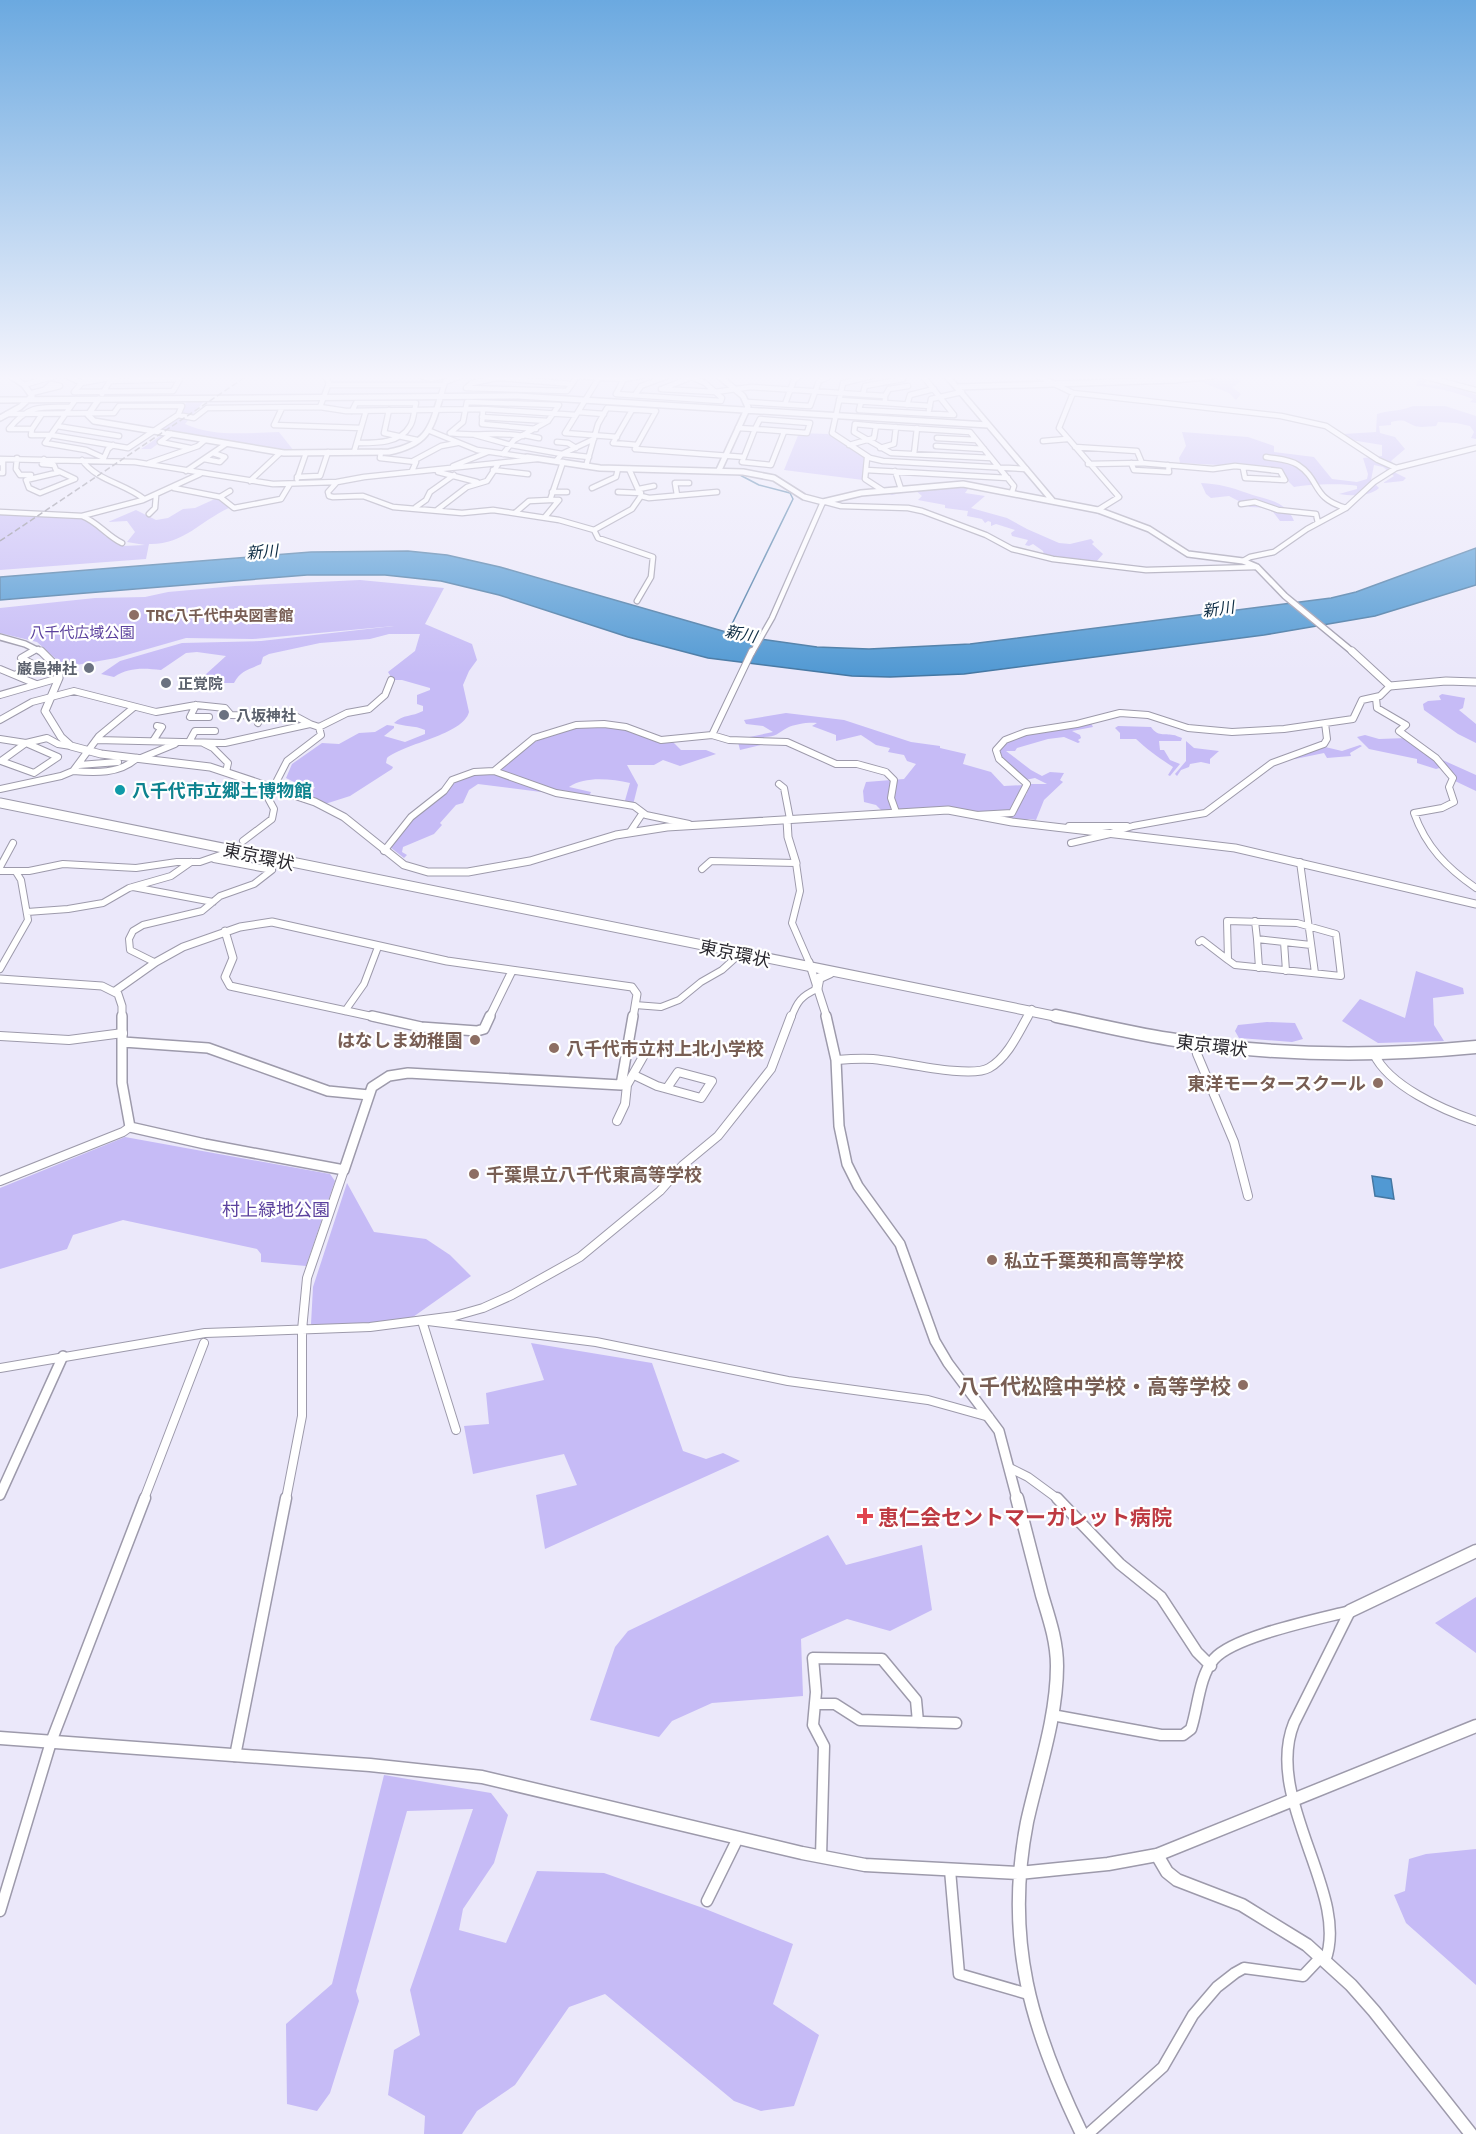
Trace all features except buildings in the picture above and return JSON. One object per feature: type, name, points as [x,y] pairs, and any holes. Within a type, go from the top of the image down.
[{"type":"highway","name":"東京環状","points":[[0,798],[743,952]]},
{"type":"highway","name":"東京環状","points":[[0,803],[1031,1010]]},
{"type":"highway","name":"東京環状","points":[[809,965],[834,973],[1194,1040],[1286,1052],[1374,1054],[1476,1047]]},
{"type":"highway","points":[[817,988],[819,978],[834,973]]},
{"type":"highway","name":"東京環状","points":[[1194,1040],[1328,1048],[1420,1046],[1476,1041]]},
{"type":"street","points":[[45,476],[26,480],[29,488],[40,493],[75,479],[68,476]]},
{"type":"street","points":[[102,476],[128,487],[144,499]]},
{"type":"street","points":[[82,516],[96,509],[117,508],[156,496],[197,476]]},
{"type":"street","points":[[211,476],[292,484],[338,482],[381,476]]},
{"type":"street","points":[[250,481],[257,476]]},
{"type":"street","points":[[174,488],[220,497],[234,507],[281,499],[297,477],[320,476]]},
{"type":"street","points":[[416,508],[426,500],[430,492],[453,476]]},
{"type":"street","points":[[456,476],[477,482],[487,481],[490,476]]},
{"type":"street","points":[[550,500],[556,476]]},
{"type":"street","points":[[592,488],[616,476]]},
{"type":"street","points":[[632,476],[640,493]]},
{"type":"street","points":[[757,476],[774,478],[804,497],[833,505],[908,508],[921,511],[986,535],[1012,549],[1053,559],[1146,570],[1257,567]]},
{"type":"street","points":[[865,476],[865,479],[882,490]]},
{"type":"street","points":[[897,476],[901,489]]},
{"type":"street","points":[[962,476],[963,484]]},
{"type":"street","points":[[971,476],[1008,478]]},
{"type":"street","points":[[1006,476],[1014,486],[1012,492]]},
{"type":"street","points":[[1032,476],[1052,500]]},
{"type":"street","points":[[1098,510],[1119,497],[1099,476]]},
{"type":"street","points":[[1245,476],[1245,478],[1285,480],[1283,476]]},
{"type":"street","points":[[1307,476],[1319,495],[1333,506],[1346,508]]},
{"type":"street","points":[[1243,561],[1250,557],[1274,552],[1318,523],[1346,508],[1384,476]]},
{"type":"street","points":[[338,482],[328,492],[329,496],[339,498],[363,496],[390,506],[462,513],[493,510],[545,517],[594,530],[632,509],[640,493],[654,486]]},
{"type":"street","points":[[437,510],[477,482]]},
{"type":"street","points":[[678,495],[675,483],[689,483]]},
{"type":"street","points":[[824,502],[882,490],[963,484],[1098,510],[1149,529],[1188,554],[1243,561],[1257,567],[1290,600],[1329,630],[1390,686]]},
{"type":"street","points":[[220,497],[230,491]]},
{"type":"street","points":[[552,492],[567,492]]},
{"type":"street","points":[[618,492],[640,493],[649,498],[717,492]]},
{"type":"street","points":[[149,514],[155,508],[156,496]]},
{"type":"street","points":[[515,513],[529,501],[559,500],[545,517]]},
{"type":"street","points":[[712,735],[742,668],[762,637],[824,502]]},
{"type":"street","points":[[1241,504],[1255,502],[1278,510],[1316,514],[1318,523]]},
{"type":"street","points":[[0,512],[82,516],[93,521],[108,537],[122,543]]},
{"type":"street","points":[[594,530],[598,538],[653,557],[651,577],[637,601]]},
{"type":"street","points":[[0,637],[26,642],[38,649],[59,669],[59,678],[45,711],[61,737],[71,746]]},
{"type":"street","points":[[15,675],[35,665],[21,658],[38,649]]},
{"type":"street","points":[[0,669],[36,684]]},
{"type":"street","points":[[0,695],[59,678]]},
{"type":"street","points":[[0,720],[32,702],[50,696],[83,692],[121,701],[133,708],[156,712],[196,705],[221,706],[231,715],[295,716],[319,727],[347,713],[369,709],[385,694],[391,680]]},
{"type":"street","points":[[1476,682],[1446,681],[1390,686],[1377,698],[1375,704],[1377,708],[1406,725],[1400,731],[1404,736],[1440,761],[1451,772],[1453,778],[1449,787],[1454,802],[1442,808],[1417,811],[1415,815],[1431,850],[1442,863],[1476,888]]},
{"type":"street","points":[[0,687],[9,692]]},
{"type":"street","points":[[975,815],[980,813],[1006,815],[1015,809],[1027,784],[999,759],[996,750],[1005,740],[1026,732],[1077,724],[1120,713],[1142,713],[1176,726],[1219,731],[1277,729],[1353,719],[1362,700],[1377,698]]},
{"type":"street","points":[[196,705],[190,717],[209,717]]},
{"type":"street","points":[[73,771],[96,740],[133,708]]},
{"type":"street","points":[[258,723],[262,714]]},
{"type":"street","points":[[494,771],[534,738],[584,723],[626,727],[661,740],[712,735],[729,740],[787,742],[836,764],[857,764],[886,772],[894,780],[891,798],[896,812]]},
{"type":"street","points":[[1071,843],[1134,826],[1205,813],[1272,763],[1324,744],[1327,739],[1325,723]]},
{"type":"street","points":[[96,740],[225,743],[310,724]]},
{"type":"street","points":[[153,741],[162,727],[157,726]]},
{"type":"street","points":[[243,841],[272,819],[273,809],[268,798],[276,789],[287,762],[321,735],[319,727]]},
{"type":"street","points":[[0,789],[73,771],[94,772],[128,767],[139,758],[162,748],[186,742],[195,731],[215,731]]},
{"type":"street","points":[[0,739],[26,743],[58,757],[34,772],[1,761],[26,743],[47,738],[58,744],[87,752],[192,763],[226,772],[315,802],[344,817],[404,865],[417,870],[448,873],[468,872],[530,861],[630,832],[698,825],[948,810],[1012,822],[1066,826],[1134,826]]},
{"type":"street","points":[[201,742],[213,748],[228,763],[226,772]]},
{"type":"street","points":[[79,765],[118,762]]},
{"type":"street","points":[[384,851],[411,817],[444,791],[452,780],[474,771],[494,771],[556,793],[634,806],[642,814],[698,825]]},
{"type":"street","points":[[779,784],[784,788],[789,820],[788,837],[796,863],[800,891],[792,923],[809,965],[834,1043],[839,1133],[847,1165],[866,1198],[900,1244],[935,1341],[948,1363],[999,1431],[1055,1642],[1058,1662],[1057,1689],[1024,1838],[1016,1893],[1018,1931],[1028,1994],[1040,2039],[1060,2091],[1082,2134]]},
{"type":"street","points":[[630,832],[642,814]]},
{"type":"street","points":[[1066,826],[1109,834],[1235,848],[1476,904]]},
{"type":"street","points":[[0,867],[13,843]]},
{"type":"street","points":[[214,859],[223,854]]},
{"type":"street","points":[[0,872],[16,872],[58,864],[120,869],[214,859],[272,870],[258,879],[256,883],[218,897],[201,911],[148,921],[138,927],[128,945],[130,950],[154,962]]},
{"type":"street","points":[[702,869],[711,861],[796,863]]},
{"type":"street","points":[[27,912],[68,909],[103,903],[132,887],[171,876],[192,862]]},
{"type":"street","points":[[1300,862],[1315,974]]},
{"type":"street","points":[[0,969],[27,925],[21,880],[16,872]]},
{"type":"street","points":[[132,887],[213,902]]},
{"type":"street","points":[[1199,942],[1202,940],[1235,966],[1341,976],[1336,934],[1323,927],[1227,921],[1228,960]]},
{"type":"street","points":[[1255,921],[1259,968]]},
{"type":"street","points":[[115,991],[174,949],[257,922],[279,922],[378,947],[512,971],[628,986],[636,990],[635,1005],[624,1085],[625,1104],[617,1121]]},
{"type":"street","points":[[225,931],[233,954],[225,977],[230,986],[432,1029],[481,1030],[487,1026],[512,971]]},
{"type":"street","points":[[1257,939],[1311,945]]},
{"type":"street","points":[[1284,942],[1286,971]]},
{"type":"street","points":[[345,1011],[364,984],[378,947]]},
{"type":"street","points":[[635,1005],[661,1007],[679,1000],[743,952]]},
{"type":"street","points":[[0,979],[90,984],[115,991],[122,1006],[123,1088],[126,1115],[130,1126]]},
{"type":"street","points":[[0,1368],[205,1333],[370,1327],[455,1316],[483,1308],[512,1295],[580,1257],[660,1191],[683,1165],[718,1136],[771,1069],[797,1002],[803,995],[817,988]]},
{"type":"street","points":[[836,1060],[874,1059],[980,1072],[987,1070],[1003,1054],[1031,1010]]},
{"type":"street","points":[[0,1036],[69,1040],[123,1037],[207,1048],[328,1091],[369,1095]]},
{"type":"street","points":[[1194,1040],[1234,1142],[1248,1196]]},
{"type":"street","points":[[1374,1054],[1381,1068],[1418,1093],[1460,1116],[1476,1121]]},
{"type":"street","points":[[235,1756],[302,1416],[302,1330],[307,1278],[369,1095],[377,1082],[389,1075],[399,1073],[624,1085],[634,1075],[644,1055]]},
{"type":"street","points":[[634,1075],[650,1084],[701,1098],[712,1081],[678,1072],[667,1088]]},
{"type":"street","points":[[130,1126],[182,1139],[344,1170]]},
{"type":"street","points":[[0,1181],[123,1132],[130,1126]]},
{"type":"street","points":[[419,1320],[596,1342],[788,1381],[928,1400],[989,1417]]},
{"type":"street","points":[[419,1320],[456,1431]]},
{"type":"street","points":[[0,1911],[51,1742],[204,1343]]},
{"type":"street","points":[[0,1495],[63,1356]]},
{"type":"street","points":[[1010,1468],[1025,1474],[1057,1495],[1120,1564],[1164,1600],[1194,1651],[1211,1666]]},
{"type":"street","points":[[1052,1715],[1161,1736],[1183,1735],[1191,1729],[1214,1659],[1225,1649],[1350,1611],[1476,1551]]},
{"type":"street","points":[[1088,2134],[1163,2067],[1193,2015],[1217,1987],[1235,1973],[1244,1968],[1303,1976],[1328,1956],[1331,1937],[1325,1900],[1304,1838],[1294,1799],[1289,1747],[1290,1730],[1310,1696],[1340,1627],[1350,1611]]},
{"type":"street","points":[[821,1857],[824,1746],[813,1725],[815,1704],[813,1658],[882,1659],[916,1700],[918,1722]]},
{"type":"street","points":[[815,1704],[835,1704],[860,1720],[956,1723]]},
{"type":"street","points":[[0,1738],[370,1765],[482,1777],[738,1838],[865,1865],[1019,1873],[1108,1864],[1156,1855],[1476,1726]]},
{"type":"street","points":[[707,1900],[738,1838]]},
{"type":"street","points":[[1156,1855],[1167,1872],[1177,1880],[1242,1905],[1286,1931],[1323,1959],[1374,2011],[1471,2134]]},
{"type":"street","points":[[950,1870],[959,1974],[1028,1994]]},
{"type":"green space","points":[[828,476],[864,476],[863,480]]},
{"type":"green space","points":[[1286,476],[1329,476],[1332,479],[1357,482],[1367,479],[1368,476],[1372,476],[1371,480],[1379,488],[1365,494],[1355,495],[1339,494],[1357,489],[1357,486],[1336,484],[1294,487]]},
{"type":"green space","points":[[1394,476],[1406,478],[1403,481],[1383,483]]},
{"type":"green space","points":[[1201,483],[1225,486],[1275,502],[1286,509],[1294,521],[1280,521],[1270,508],[1250,507],[1229,496],[1211,498],[1206,494]]},
{"type":"green space","points":[[970,486],[965,493],[985,496],[971,508],[1007,518],[1059,543],[1070,544],[1091,539],[1094,542],[1092,544],[1103,554],[1096,562],[1044,555],[1043,551],[1033,544],[1025,545],[1028,540],[1012,536],[1011,533],[1015,530],[996,524],[991,526],[991,522],[985,523],[982,519],[967,516],[968,511],[945,508],[945,505],[918,500],[922,496],[915,490],[892,495],[885,492]]},
{"type":"green space","points":[[217,498],[231,507],[182,536],[161,543],[149,544],[146,559],[0,570],[0,513],[82,517],[96,525],[105,536],[123,546],[145,545],[127,542],[135,532],[127,521],[108,522],[136,510],[156,520],[168,518],[183,509],[195,508]]},
{"type":"green space","name":"八千代広域公園","points":[[360,580],[444,588],[425,624],[472,644],[477,660],[463,685],[469,712],[456,727],[387,758],[386,763],[393,767],[392,769],[350,796],[325,804],[301,794],[301,792],[312,792],[315,787],[296,783],[286,778],[292,764],[322,743],[339,744],[359,733],[375,732],[387,725],[394,726],[394,728],[384,736],[405,742],[425,734],[425,730],[421,728],[394,723],[401,718],[423,711],[423,706],[417,704],[417,695],[430,688],[402,680],[393,680],[388,672],[415,651],[420,634],[389,634],[370,639],[320,643],[269,654],[263,657],[261,664],[242,673],[234,683],[223,683],[215,692],[204,690],[209,683],[205,675],[226,656],[197,652],[186,653],[161,670],[137,669],[125,671],[114,677],[101,674],[120,661],[182,643],[261,641],[394,626],[253,639],[186,638],[116,658],[65,667],[37,642],[0,633],[0,608],[95,598],[145,597],[168,592],[235,586]]},
{"type":"green space","points":[[1442,694],[1465,698],[1463,708],[1459,710],[1476,724],[1476,743],[1458,734],[1424,710],[1423,704],[1428,701],[1441,700],[1439,696]]},
{"type":"green space","points":[[786,713],[844,720],[911,742],[940,746],[940,748],[966,754],[963,764],[991,772],[1004,786],[1024,785],[1021,795],[1026,795],[1030,784],[1047,784],[1035,778],[1025,780],[1002,759],[997,750],[1016,736],[1028,732],[1091,723],[1093,727],[1072,731],[1080,735],[1078,743],[1064,737],[1048,739],[1017,748],[1015,751],[1006,751],[1042,776],[1050,772],[1064,773],[1060,780],[1063,782],[1044,800],[1036,820],[1029,819],[1021,822],[940,808],[882,811],[876,805],[864,802],[863,791],[866,782],[904,779],[916,764],[907,761],[904,755],[888,752],[890,748],[876,745],[861,735],[836,741],[836,735],[812,726],[817,723],[790,727],[764,737],[765,744],[740,750],[738,742],[740,739],[773,732],[763,726],[746,724],[744,720]]},
{"type":"green space","points":[[603,725],[671,740],[681,750],[706,750],[716,754],[680,766],[663,760],[654,765],[627,765],[638,785],[633,805],[624,804],[630,783],[615,780],[583,781],[569,787],[591,792],[588,798],[478,784],[469,790],[463,803],[456,805],[440,823],[442,825],[434,834],[403,847],[402,852],[407,855],[404,858],[390,847],[427,804],[461,778],[476,772],[501,772],[500,768],[514,757],[547,736],[571,729]]},
{"type":"green space","points":[[1118,726],[1151,727],[1159,733],[1182,738],[1181,741],[1159,741],[1160,750],[1164,750],[1170,760],[1180,764],[1170,776],[1168,775],[1173,767],[1136,739],[1120,739],[1120,733],[1115,728]]},
{"type":"green space","points":[[1365,735],[1379,739],[1407,738],[1427,753],[1476,775],[1476,791],[1455,781],[1443,767],[1436,769],[1417,763],[1417,759],[1369,749],[1357,737]]},
{"type":"green space","points":[[1186,741],[1194,748],[1219,751],[1210,759],[1210,764],[1201,762],[1190,764],[1177,776],[1175,774],[1186,761]]},
{"type":"green space","points":[[1321,746],[1342,751],[1362,746],[1350,753],[1351,756],[1327,758],[1324,753],[1286,759]]},
{"type":"green space","points":[[1416,971],[1463,988],[1464,994],[1433,998],[1434,1025],[1444,1041],[1378,1043],[1342,1021],[1360,999],[1405,1018]]},
{"type":"green space","points":[[1267,1022],[1295,1023],[1303,1039],[1292,1042],[1239,1038],[1235,1031],[1238,1025]]},
{"type":"green space","name":"村上緑地公園","points":[[125,1137],[330,1174],[335,1181],[306,1266],[261,1262],[261,1254],[257,1249],[123,1220],[73,1235],[67,1249],[0,1269],[0,1188]]},
{"type":"green space","name":"村上緑地公園","points":[[347,1183],[374,1232],[426,1239],[450,1255],[471,1276],[413,1317],[368,1324],[314,1327],[311,1324],[313,1287]]},
{"type":"green space","points":[[531,1343],[652,1363],[683,1451],[706,1459],[723,1453],[740,1461],[545,1549],[536,1495],[577,1485],[564,1454],[473,1474],[464,1426],[489,1424],[486,1393],[544,1380]]},
{"type":"green space","points":[[828,1535],[846,1565],[922,1545],[932,1610],[890,1631],[847,1619],[801,1639],[803,1696],[712,1703],[672,1721],[659,1737],[590,1720],[615,1647],[628,1631]]},
{"type":"green space","points":[[1476,1597],[1476,1653],[1435,1623]]},
{"type":"green space","points":[[384,1775],[491,1793],[508,1815],[494,1863],[463,1909],[459,1930],[506,1943],[537,1871],[604,1873],[703,1908],[793,1944],[773,2004],[819,2035],[794,2106],[761,2111],[734,2101],[605,1994],[569,2007],[515,2085],[477,2111],[462,2134],[424,2134],[425,2116],[388,2095],[394,2050],[420,2035],[410,1990],[473,1809],[407,1811],[356,1991],[359,2001],[330,2093],[317,2111],[287,2104],[286,2024],[332,1984]]},
{"type":"green space","points":[[1476,1849],[1476,1985],[1406,1923],[1394,1895],[1405,1891],[1409,1859],[1426,1854]]},
{"type":"water","points":[[1476,548],[1476,585],[1375,616],[1264,635],[964,674],[890,677],[852,676],[708,658],[628,637],[499,595],[441,581],[385,575],[307,575],[0,600],[0,577],[311,552],[408,551],[447,555],[500,567],[740,636],[817,647],[869,649],[970,644],[1331,598],[1356,592]]},
{"type":"water","points":[[1372,1176],[1391,1179],[1394,1199],[1375,1196]]},
{"type":"waterway","name":"新川","points":[[725,632],[731,626],[793,499],[790,493],[759,485],[741,476]]},
{"type":"railway","points":[[0,541],[98,476]]},
{"type":"place","name":"TRC八千代中央図書館","points":[[134,615]]},
{"type":"place","name":"巌島神社","points":[[89,668]]},
{"type":"place","name":"正覚院","points":[[166,683]]},
{"type":"place","name":"八坂神社","points":[[224,715]]},
{"type":"place","name":"八千代市立郷土博物館","points":[[120,790]]},
{"type":"place","name":"はなしま幼稚園","points":[[475,1040]]},
{"type":"place","name":"八千代市立村上北小学校","points":[[554,1048]]},
{"type":"place","name":"東洋モータースクール","points":[[1378,1083]]},
{"type":"place","name":"千葉県立八千代東高等学校","points":[[474,1174]]},
{"type":"place","name":"私立千葉英和高等学校","points":[[992,1260]]},
{"type":"place","name":"八千代松陰中学校・高等学校","points":[[1243,1385]]},
{"type":"place","name":"恵仁会セントマーガレット病院","points":[[865,1516]]}]
